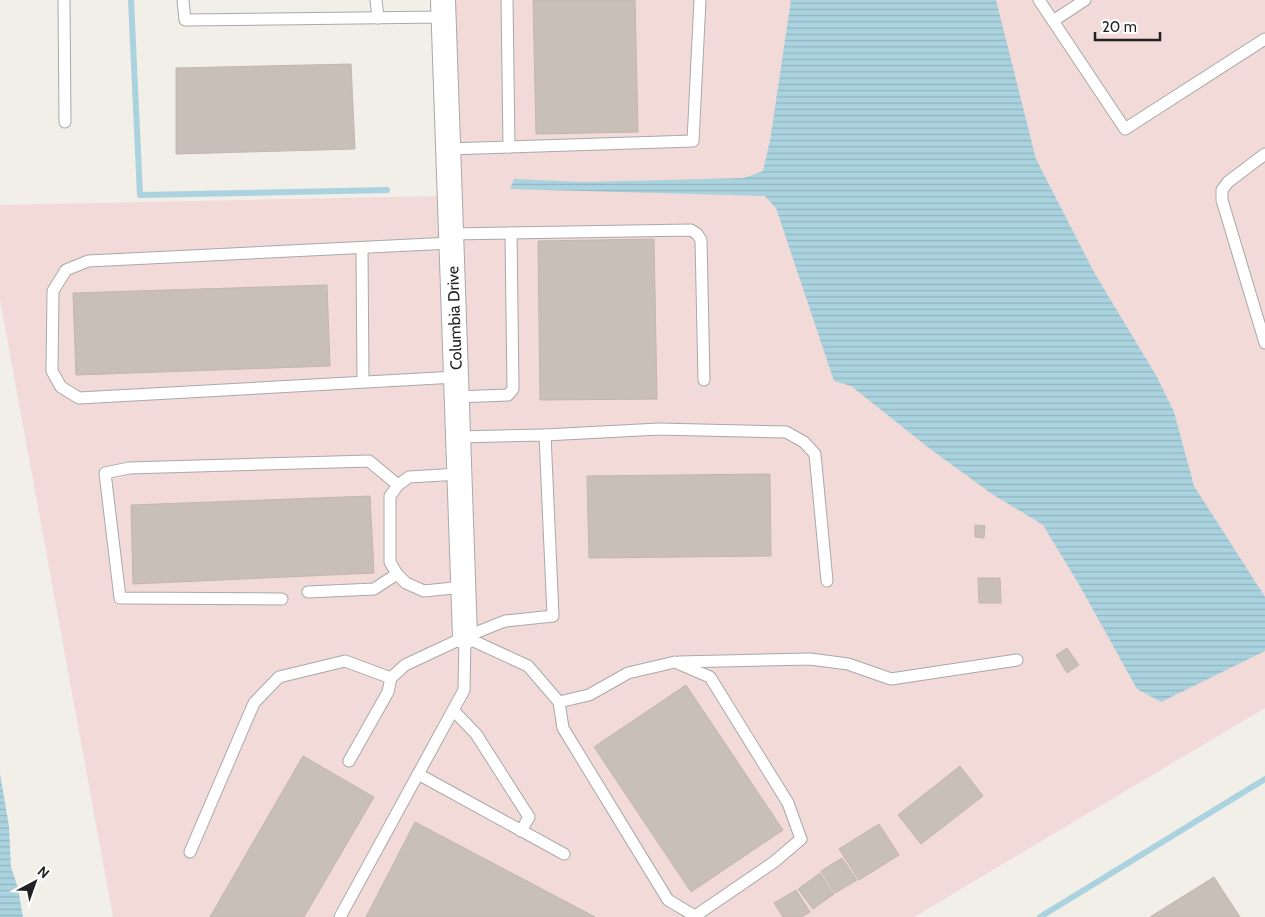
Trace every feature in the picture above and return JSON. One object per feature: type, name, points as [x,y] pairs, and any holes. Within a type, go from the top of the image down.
[{"type":"street","name":"Columbia Drive","points":[[443,8],[465,637]]},
{"type":"lane","points":[[64,0],[65,122]]},
{"type":"lane","points":[[183,0],[185,20],[378,18],[443,8]]},
{"type":"lane","points":[[376,0],[378,18]]},
{"type":"lane","points":[[507,0],[509,147]]},
{"type":"lane","points":[[448,148],[693,141],[700,0]]},
{"type":"lane","points":[[1039,0],[1125,129],[1265,39]]},
{"type":"lane","points":[[1053,21],[1085,0]]},
{"type":"lane","points":[[1265,154],[1228,182],[1222,190],[1222,200],[1265,343]]},
{"type":"lane","points":[[511,233],[512,389],[508,395],[456,387],[363,382],[79,398],[61,387],[52,372],[53,291],[66,270],[88,261],[362,248],[511,233],[691,230],[701,240],[704,380]]},
{"type":"lane","points":[[362,248],[363,382]]},
{"type":"lane","points":[[458,437],[659,429],[786,432],[804,442],[815,454],[827,582]]},
{"type":"lane","points":[[349,761],[388,692],[391,678],[405,665],[504,621],[553,616],[545,435]]},
{"type":"lane","points":[[282,599],[120,598],[105,473],[129,468],[369,461],[398,484]]},
{"type":"lane","points":[[459,474],[409,477],[398,484],[390,496],[390,562],[397,574],[406,583],[424,590],[463,587]]},
{"type":"lane","points":[[308,592],[374,589],[397,574]]},
{"type":"lane","points":[[465,637],[528,666],[559,702],[563,728],[668,900],[695,916],[774,862],[801,839],[788,803],[710,678],[675,662]]},
{"type":"lane","points":[[340,917],[464,690],[465,637]]},
{"type":"lane","points":[[559,702],[589,695],[628,673],[675,662],[810,659],[848,664],[891,679],[1017,660]]},
{"type":"lane","points":[[190,852],[254,703],[278,677],[345,661],[391,678]]},
{"type":"lane","points":[[453,710],[476,734],[529,817],[521,831]]},
{"type":"lane","points":[[418,774],[564,854]]},
{"type":"shaded area","points":[[430,0],[1265,0],[1265,708],[914,917],[113,917],[0,300],[0,205],[437,196]]},
{"type":"water","points":[[791,0],[996,0],[1036,159],[1095,274],[1157,377],[1174,412],[1194,486],[1265,597],[1265,651],[1161,702],[1137,689],[1081,588],[1043,525],[992,494],[929,448],[851,386],[834,381],[776,208],[765,196],[510,189],[514,179],[583,182],[744,178],[763,171],[770,141]]},
{"type":"water","points":[[0,774],[9,826],[11,867],[18,888],[23,917],[0,917]]},
{"type":"building","points":[[533,0],[635,0],[638,132],[536,134]]},
{"type":"building","points":[[351,64],[355,149],[176,154],[176,68]]},
{"type":"building","points":[[654,239],[657,399],[540,400],[538,241]]},
{"type":"building","points":[[327,285],[330,366],[76,375],[73,293]]},
{"type":"building","points":[[770,474],[771,556],[589,558],[587,476]]},
{"type":"building","points":[[370,496],[374,573],[133,584],[131,505]]},
{"type":"building","points":[[975,525],[985,526],[984,538],[975,537]]},
{"type":"building","points":[[978,578],[1000,578],[1001,603],[979,603]]},
{"type":"building","points":[[1067,648],[1079,665],[1067,673],[1056,655]]},
{"type":"building","points":[[686,685],[783,830],[691,892],[594,747]]},
{"type":"building","points":[[303,756],[374,797],[304,917],[210,917]]},
{"type":"building","points":[[960,766],[983,796],[921,844],[898,815]]},
{"type":"building","points":[[415,822],[595,917],[366,917]]},
{"type":"building","points":[[879,824],[899,855],[859,880],[839,849]]},
{"type":"building","points":[[842,858],[857,880],[835,893],[821,871]]},
{"type":"building","points":[[820,873],[834,894],[813,909],[798,889]]},
{"type":"building","points":[[1214,877],[1240,917],[1150,917]]},
{"type":"building","points":[[796,890],[810,912],[802,917],[783,917],[774,903]]},
{"type":"waterway","points":[[131,0],[140,195],[387,190]]},
{"type":"waterway","points":[[1040,917],[1265,779]]}]
